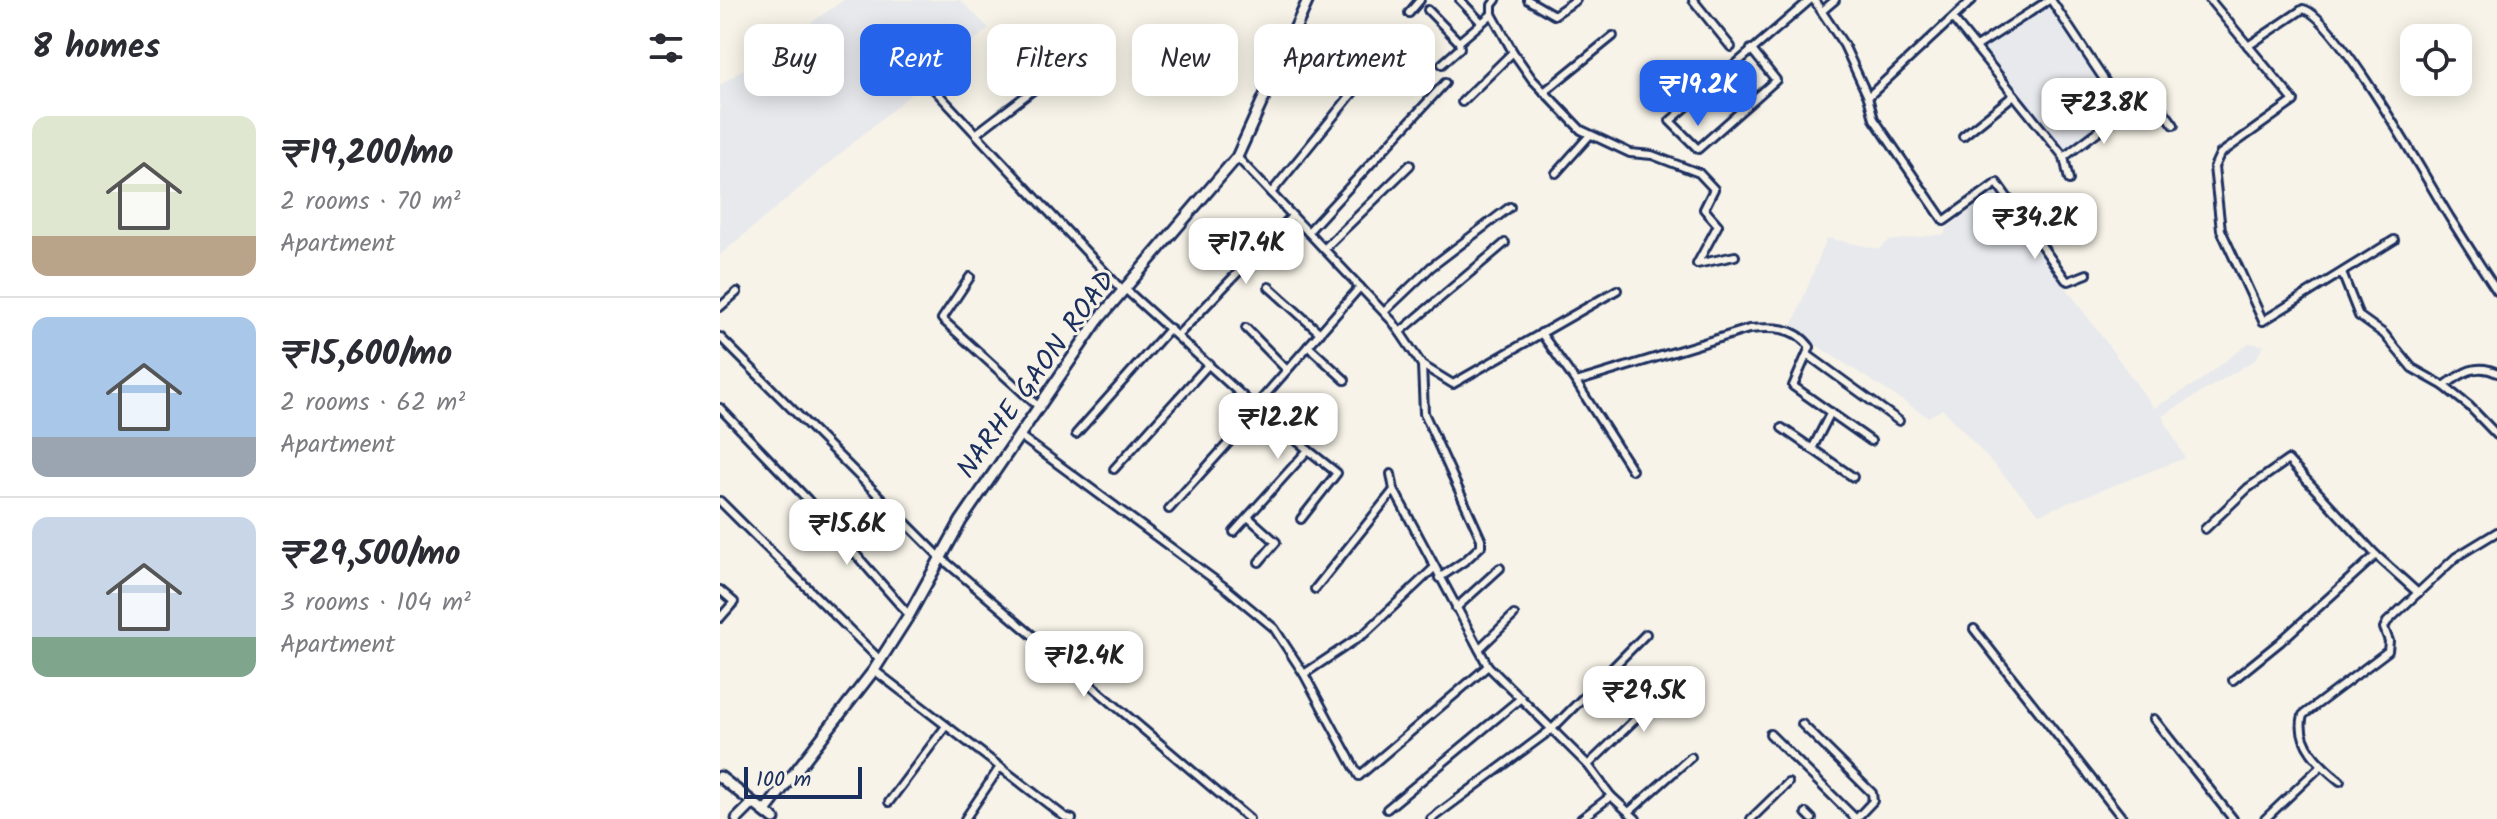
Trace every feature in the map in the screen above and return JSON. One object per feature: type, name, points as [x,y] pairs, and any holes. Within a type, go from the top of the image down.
[{"type":"street","name":"NARHE GAON ROAD","points":[[765,811],[874,670],[909,615],[961,521],[1098,320],[1237,157],[1308,0]]},
{"type":"street","points":[[1409,13],[1420,0]]},
{"type":"street","points":[[1460,0],[1481,22]]},
{"type":"street","points":[[1496,0],[1492,5],[1492,14],[1513,52],[1544,92],[1581,130],[1630,153],[1652,155],[1699,173],[1714,189],[1704,209],[1718,225],[1697,264],[1735,256]]},
{"type":"street","points":[[1528,0],[1554,15],[1576,0]]},
{"type":"street","points":[[1693,0],[1731,47]]},
{"type":"street","points":[[1751,49],[1776,80],[1698,149],[1670,121],[1751,49],[1812,0],[1844,45],[1868,97],[1874,119],[1944,221],[1997,183],[2066,280],[2087,274]]},
{"type":"street","points":[[1822,11],[1835,0]]},
{"type":"street","points":[[1868,97],[1972,0]]},
{"type":"street","points":[[1976,47],[2050,0],[2125,111]]},
{"type":"street","points":[[2210,0],[2294,101],[2220,154],[2214,167],[2221,230],[2263,321],[2394,240]]},
{"type":"street","points":[[2248,46],[2303,9],[2316,16],[2353,62],[2397,127],[2497,291]]},
{"type":"street","points":[[1428,10],[1459,42],[1460,48],[1442,64]]},
{"type":"street","points":[[1459,42],[1492,14]]},
{"type":"street","points":[[1953,19],[2064,157],[2069,180]]},
{"type":"street","points":[[1544,92],[1613,36]]},
{"type":"street","points":[[1462,102],[1513,52]]},
{"type":"street","points":[[1308,232],[1445,83]]},
{"type":"street","points":[[2064,157],[2150,92],[2174,125]]},
{"type":"street","points":[[1963,136],[2014,95]]},
{"type":"street","points":[[941,96],[1123,289],[1178,335],[1258,410],[1337,473],[1301,519]]},
{"type":"street","points":[[977,133],[1025,96]]},
{"type":"street","points":[[1271,193],[1350,96]]},
{"type":"street","points":[[1556,173],[1590,135]]},
{"type":"street","points":[[1237,157],[1384,312],[1422,365],[1453,384],[1617,290]]},
{"type":"street","points":[[1324,249],[1410,165]]},
{"type":"street","points":[[1384,312],[1431,267],[1510,207]]},
{"type":"street","points":[[1178,335],[1292,216]]},
{"type":"street","points":[[1400,332],[1505,243]]},
{"type":"street","points":[[2342,273],[2359,316],[2384,334],[2412,368],[2444,386],[2497,435]]},
{"type":"street","points":[[970,277],[942,319],[1040,408]]},
{"type":"street","points":[[1269,287],[1320,333]]},
{"type":"street","points":[[1260,401],[1360,287]]},
{"type":"street","points":[[720,307],[737,292]]},
{"type":"street","points":[[1576,382],[1749,329],[1776,327],[1791,332],[1810,347],[1793,386],[1871,441]]},
{"type":"street","points":[[1076,434],[1170,328]]},
{"type":"street","points":[[1246,328],[1287,370]]},
{"type":"street","points":[[1541,333],[1632,470]]},
{"type":"street","points":[[720,337],[940,557],[1249,819]]},
{"type":"street","points":[[1308,346],[1345,380]]},
{"type":"street","points":[[1808,355],[1899,421]]},
{"type":"street","points":[[1114,469],[1209,364]]},
{"type":"street","points":[[1422,365],[1424,413],[1481,539],[1481,546],[1466,560],[1439,578]]},
{"type":"street","points":[[2444,386],[2473,368],[2490,369],[2497,373]]},
{"type":"street","points":[[720,408],[807,499],[909,615]]},
{"type":"street","points":[[1169,509],[1258,410]]},
{"type":"street","points":[[1812,449],[1831,412]]},
{"type":"street","points":[[1782,428],[1853,477]]},
{"type":"street","points":[[1020,436],[1227,589],[1274,628],[1304,674],[1359,776],[1488,666]]},
{"type":"street","points":[[1234,532],[1308,450]]},
{"type":"street","points":[[2205,529],[2248,488],[2288,460],[2376,555],[2418,593]]},
{"type":"street","points":[[1391,474],[1394,490],[1488,666],[1588,765],[1611,796],[1636,819]]},
{"type":"street","points":[[1315,589],[1394,490]]},
{"type":"street","points":[[720,501],[880,660]]},
{"type":"street","points":[[1248,517],[1276,542],[1259,562]]},
{"type":"street","points":[[2340,781],[2321,766],[2304,739],[2303,715],[2388,651],[2389,641],[2384,628],[2387,622],[2456,557],[2497,532]]},
{"type":"street","points":[[2233,680],[2376,555]]},
{"type":"street","points":[[1304,674],[1364,634],[1434,568]]},
{"type":"street","points":[[1456,608],[1500,568]]},
{"type":"street","points":[[720,590],[734,602],[720,618]]},
{"type":"street","points":[[1479,649],[1514,615]]},
{"type":"street","points":[[1974,629],[2123,819]]},
{"type":"street","points":[[1431,819],[1552,729],[1646,634]]},
{"type":"street","points":[[874,670],[1065,817],[1072,819]]},
{"type":"street","points":[[1588,765],[1677,679]]},
{"type":"street","points":[[1387,809],[1521,698]]},
{"type":"street","points":[[2154,719],[2233,819]]},
{"type":"street","points":[[1770,734],[1856,819],[1873,801],[1872,793],[1802,724]]},
{"type":"street","points":[[889,802],[946,726]]},
{"type":"street","points":[[1629,812],[1691,757]]},
{"type":"street","points":[[2265,819],[2321,766]]},
{"type":"street","points":[[965,819],[1000,767]]},
{"type":"street","points":[[720,777],[774,819]]},
{"type":"street","points":[[1751,819],[1788,783]]},
{"type":"street","points":[[1583,818],[1611,796]]},
{"type":"street","points":[[737,819],[753,803]]},
{"type":"shaded area","points":[[844,0],[960,0],[987,26],[987,30],[971,43],[971,24],[860,24],[860,96],[908,96],[720,255],[720,85],[744,69],[744,96],[844,96],[844,24],[809,24]]},
{"type":"shaded area","points":[[2043,0],[2125,118],[2069,159],[1977,44]]},
{"type":"shaded area","points":[[1995,190],[2154,408],[2201,380],[2249,343],[2264,345],[2255,360],[2162,416],[2185,458],[2039,514],[1943,409],[1928,417],[1791,329],[1827,238],[1879,249],[1889,241],[1945,234],[1945,230]]}]
